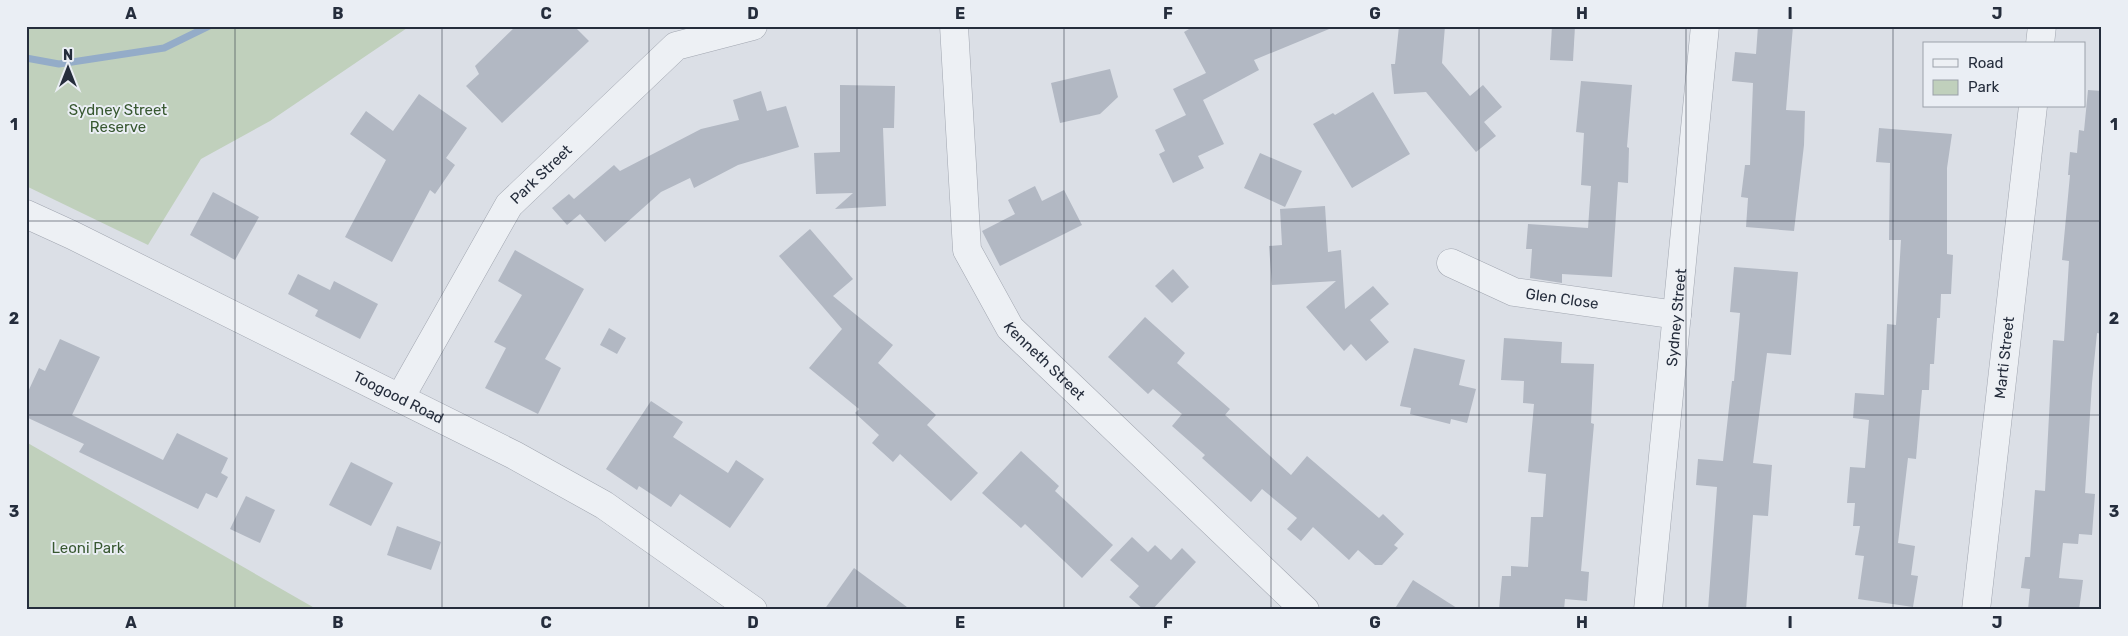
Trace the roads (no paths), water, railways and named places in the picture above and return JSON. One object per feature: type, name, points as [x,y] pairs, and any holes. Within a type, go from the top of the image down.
[{"type":"street","name":"Park Street","points":[[400,398],[509,205],[676,46],[753,26]]},
{"type":"street","name":"Kenneth Street","points":[[954,26],[967,250],[1010,328],[1305,610]]},
{"type":"street","name":"Sydney Street","points":[[1648,610],[1678,315],[1704,26]]},
{"type":"street","points":[[2040,42],[2042,26]]},
{"type":"street","name":"Marti Street","points":[[1976,610],[2033,108]]},
{"type":"street","name":"Toogood Road","points":[[26,214],[72,235],[514,455],[604,505],[753,610]]},
{"type":"street","name":"Glen Close","points":[[1451,263],[1514,292],[1678,315]]},
{"type":"waterway","points":[[26,58],[59,64],[164,48],[209,26]]},
{"type":"park label","name":"Sydney Street Reserve","points":[[118,118]]},
{"type":"park label","name":"Leoni Park","points":[[88,548]]}]
